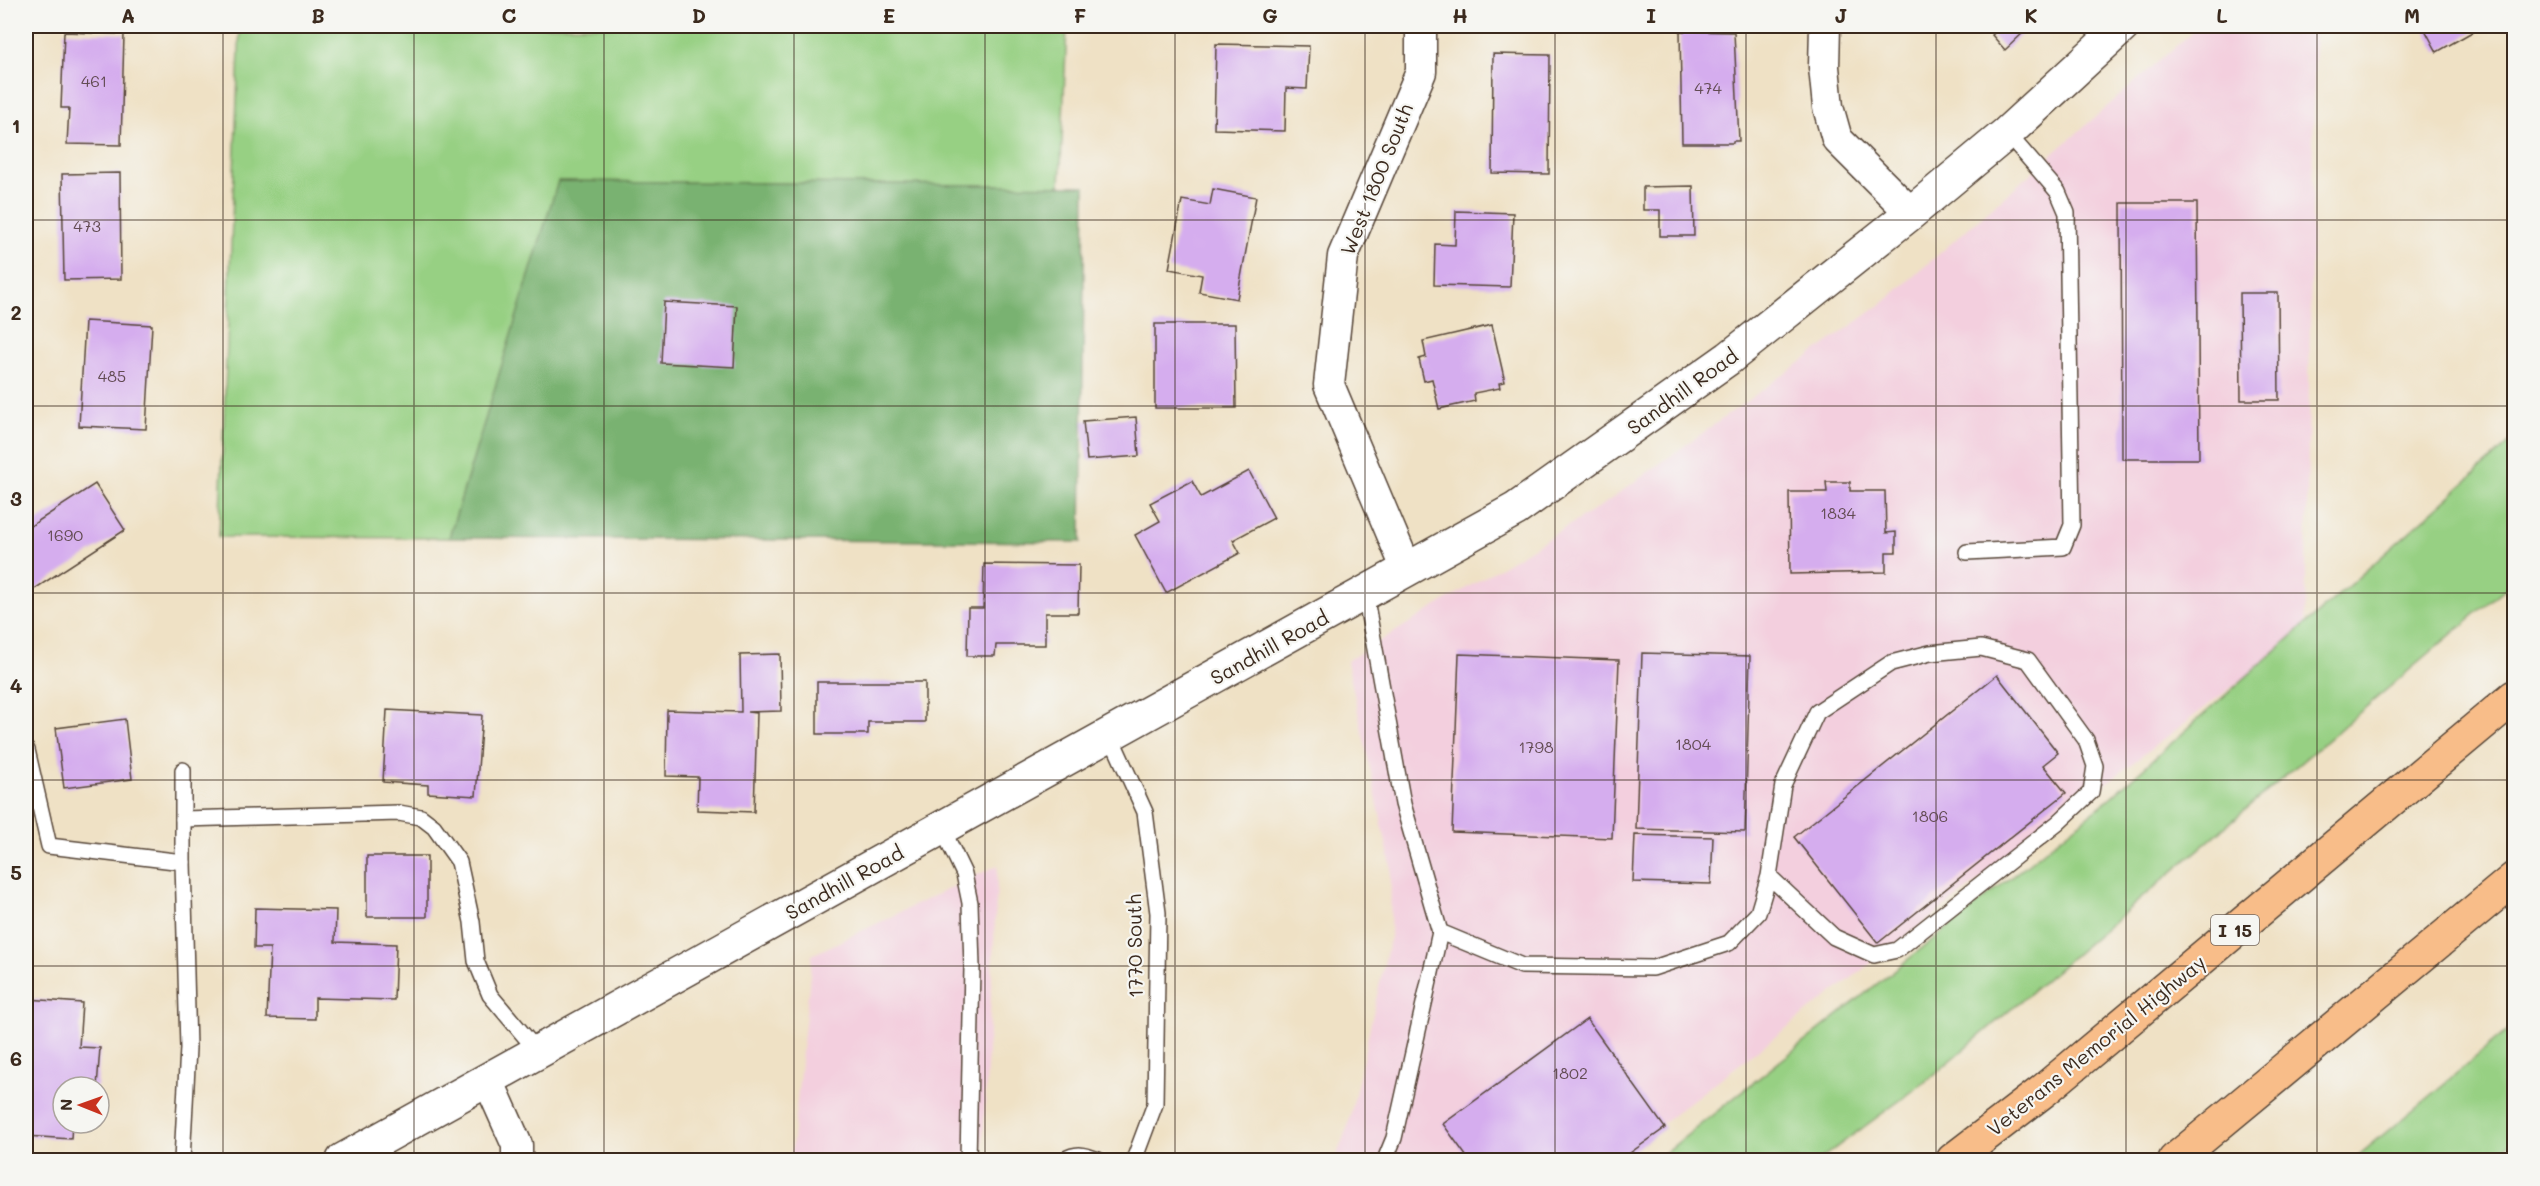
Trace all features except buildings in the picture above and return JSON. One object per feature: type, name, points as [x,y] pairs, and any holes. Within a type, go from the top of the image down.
[{"type":"highway","name":"Veterans Memorial Highway","points":[[1953,1161],[2043,1091],[2514,697]]},
{"type":"highway","points":[[2175,1161],[2514,879]]},
{"type":"street","name":"West 1800 South","points":[[1407,570],[1329,385],[1343,256],[1420,72],[1421,26]]},
{"type":"street","points":[[1825,26],[1824,67],[1828,107],[1838,139],[1911,213]]},
{"type":"street","name":"Sandhill Road","points":[[343,1161],[1516,509],[1730,357],[1911,213],[2007,133],[2123,26]]},
{"type":"street","points":[[488,1080],[517,1145],[517,1161]]},
{"type":"lane","points":[[1967,552],[2063,547],[2072,525],[2067,213],[2058,192],[2007,133]]},
{"type":"lane","points":[[1365,594],[1403,804],[1440,932],[1394,1138],[1385,1161]]},
{"type":"lane","points":[[1440,932],[1522,966],[1653,968],[1729,942],[1758,913],[1769,876],[1783,785],[1817,712],[1891,663],[1930,653],[1981,648],[2028,660],[2086,740],[2095,766],[2091,792],[2058,823],[1897,950],[1874,955],[1834,937],[1769,876]]},
{"type":"lane","name":"1770 South","points":[[1110,735],[1145,812],[1158,913],[1155,1104],[1134,1161]]},
{"type":"lane","points":[[27,750],[49,846],[183,862]]},
{"type":"lane","points":[[182,1161],[188,1048],[183,770]]},
{"type":"lane","points":[[183,819],[399,813],[421,818],[434,827],[459,862],[470,911],[476,961],[490,995],[538,1052]]},
{"type":"lane","points":[[942,828],[964,874],[970,903],[972,967],[968,1161]]},
{"type":"lane","points":[[1064,1161],[1071,1156],[1083,1155],[1098,1161]]},
{"type":"shaded area","points":[[2199,26],[2315,26],[2305,631],[1614,1160],[1335,1160],[1348,1126],[1390,937],[1391,866],[1347,661],[1604,504],[1883,303]]},
{"type":"shaded area","points":[[998,865],[982,1160],[791,1160],[812,955]]},
{"type":"green space","points":[[240,26],[1067,26],[1060,186],[559,181],[449,538],[219,537]]},
{"type":"green space","points":[[558,181],[1085,186],[1081,542],[449,538]]},
{"type":"green space","points":[[2514,439],[2514,581],[1929,1079],[1819,1160],[1656,1160],[2103,804]]},
{"type":"green space","points":[[2514,1025],[2514,1140],[2490,1160],[2353,1160]]}]
